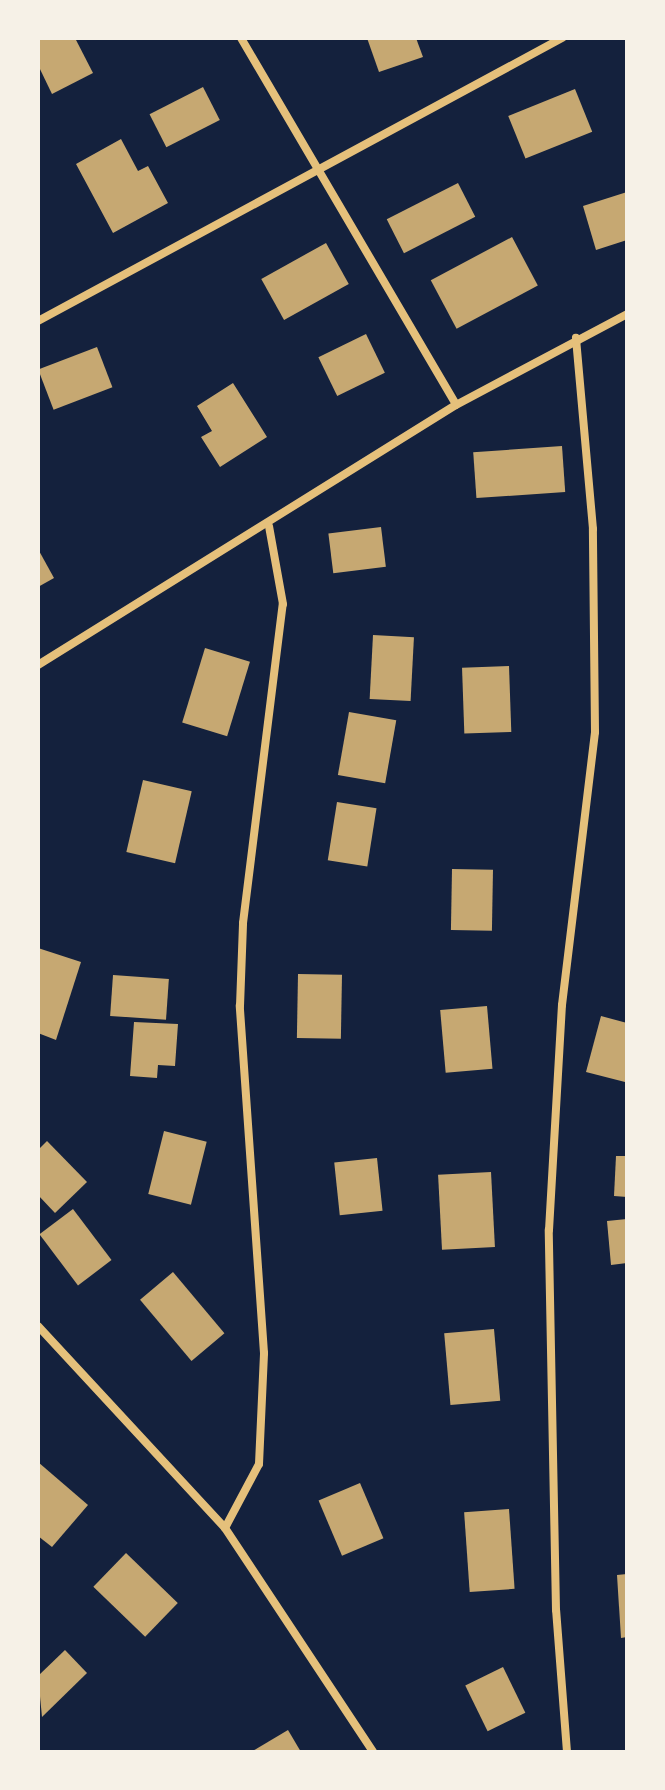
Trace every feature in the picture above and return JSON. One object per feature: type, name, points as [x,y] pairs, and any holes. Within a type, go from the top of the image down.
[{"type":"street","points":[[241,38],[313,168],[456,405]]},
{"type":"street","points":[[38,321],[313,168],[562,38]]},
{"type":"street","points":[[38,665],[269,526],[456,405],[576,338],[627,314]]},
{"type":"street","points":[[567,1752],[556,1610],[549,1230],[562,1005],[595,732],[593,529],[576,338]]},
{"type":"street","points":[[225,1528],[259,1464],[264,1353],[240,1006],[243,923],[283,604],[269,526]]},
{"type":"street","points":[[38,1326],[225,1528],[373,1752]]},
{"type":"building","points":[[38,38],[75,38],[93,73],[52,94],[38,65]]},
{"type":"building","points":[[367,38],[416,38],[423,57],[379,72]]},
{"type":"building","points":[[203,87],[220,120],[166,147],[150,114]]},
{"type":"building","points":[[575,89],[592,132],[525,159],[508,116]]},
{"type":"building","points":[[121,139],[138,171],[148,166],[168,203],[113,233],[76,164]]},
{"type":"building","points":[[458,183],[475,217],[404,253],[387,219]]},
{"type":"building","points":[[627,192],[627,240],[596,250],[583,206]]},
{"type":"building","points":[[512,237],[538,286],[457,329],[431,280]]},
{"type":"building","points":[[326,243],[349,284],[284,320],[261,279]]},
{"type":"building","points":[[366,334],[385,373],[337,396],[318,357]]},
{"type":"building","points":[[97,347],[112,387],[54,410],[38,370]]},
{"type":"building","points":[[233,383],[267,437],[220,467],[201,437],[212,431],[197,406]]},
{"type":"building","points":[[562,446],[565,492],[476,498],[473,452]]},
{"type":"building","points":[[381,527],[386,567],[333,573],[328,533]]},
{"type":"building","points":[[38,549],[54,578],[38,587]]},
{"type":"building","points":[[373,635],[414,637],[411,701],[370,699]]},
{"type":"building","points":[[205,648],[250,662],[227,736],[182,723]]},
{"type":"building","points":[[509,666],[511,732],[464,734],[462,668]]},
{"type":"building","points":[[349,712],[396,720],[385,783],[338,775]]},
{"type":"building","points":[[143,780],[192,791],[175,863],[126,852]]},
{"type":"building","points":[[337,802],[377,808],[367,867],[328,860]]},
{"type":"building","points":[[452,869],[493,870],[492,931],[451,930]]},
{"type":"building","points":[[38,948],[81,962],[56,1040],[38,1033]]},
{"type":"building","points":[[298,974],[342,975],[341,1039],[297,1038]]},
{"type":"building","points":[[113,975],[169,979],[166,1020],[110,1016]]},
{"type":"building","points":[[487,1006],[492,1069],[446,1073],[440,1010]]},
{"type":"building","points":[[601,1016],[627,1023],[625,1082],[586,1072]]},
{"type":"building","points":[[134,1022],[178,1024],[175,1066],[158,1065],[157,1078],[130,1076]]},
{"type":"building","points":[[164,1131],[207,1142],[191,1205],[148,1194]]},
{"type":"building","points":[[47,1141],[87,1182],[55,1213],[38,1195],[38,1150]]},
{"type":"building","points":[[616,1156],[627,1156],[627,1197],[614,1196]]},
{"type":"building","points":[[377,1158],[383,1211],[340,1215],[334,1162]]},
{"type":"building","points":[[491,1172],[495,1247],[442,1250],[438,1175]]},
{"type":"building","points":[[73,1209],[112,1260],[78,1285],[39,1234]]},
{"type":"building","points":[[627,1219],[627,1263],[611,1265],[607,1221]]},
{"type":"building","points":[[173,1272],[224,1333],[191,1361],[140,1300]]},
{"type":"building","points":[[494,1329],[500,1401],[450,1405],[444,1333]]},
{"type":"building","points":[[38,1462],[88,1505],[52,1547],[38,1536]]},
{"type":"building","points":[[360,1483],[383,1538],[342,1556],[319,1501]]},
{"type":"building","points":[[509,1509],[515,1589],[470,1592],[464,1512]]},
{"type":"building","points":[[126,1553],[178,1603],[145,1637],[93,1587]]},
{"type":"building","points":[[627,1574],[627,1637],[621,1638],[617,1575]]},
{"type":"building","points":[[65,1650],[87,1673],[42,1717],[38,1676]]},
{"type":"building","points":[[503,1667],[525,1713],[488,1731],[465,1685]]},
{"type":"building","points":[[288,1730],[301,1752],[251,1752]]}]
